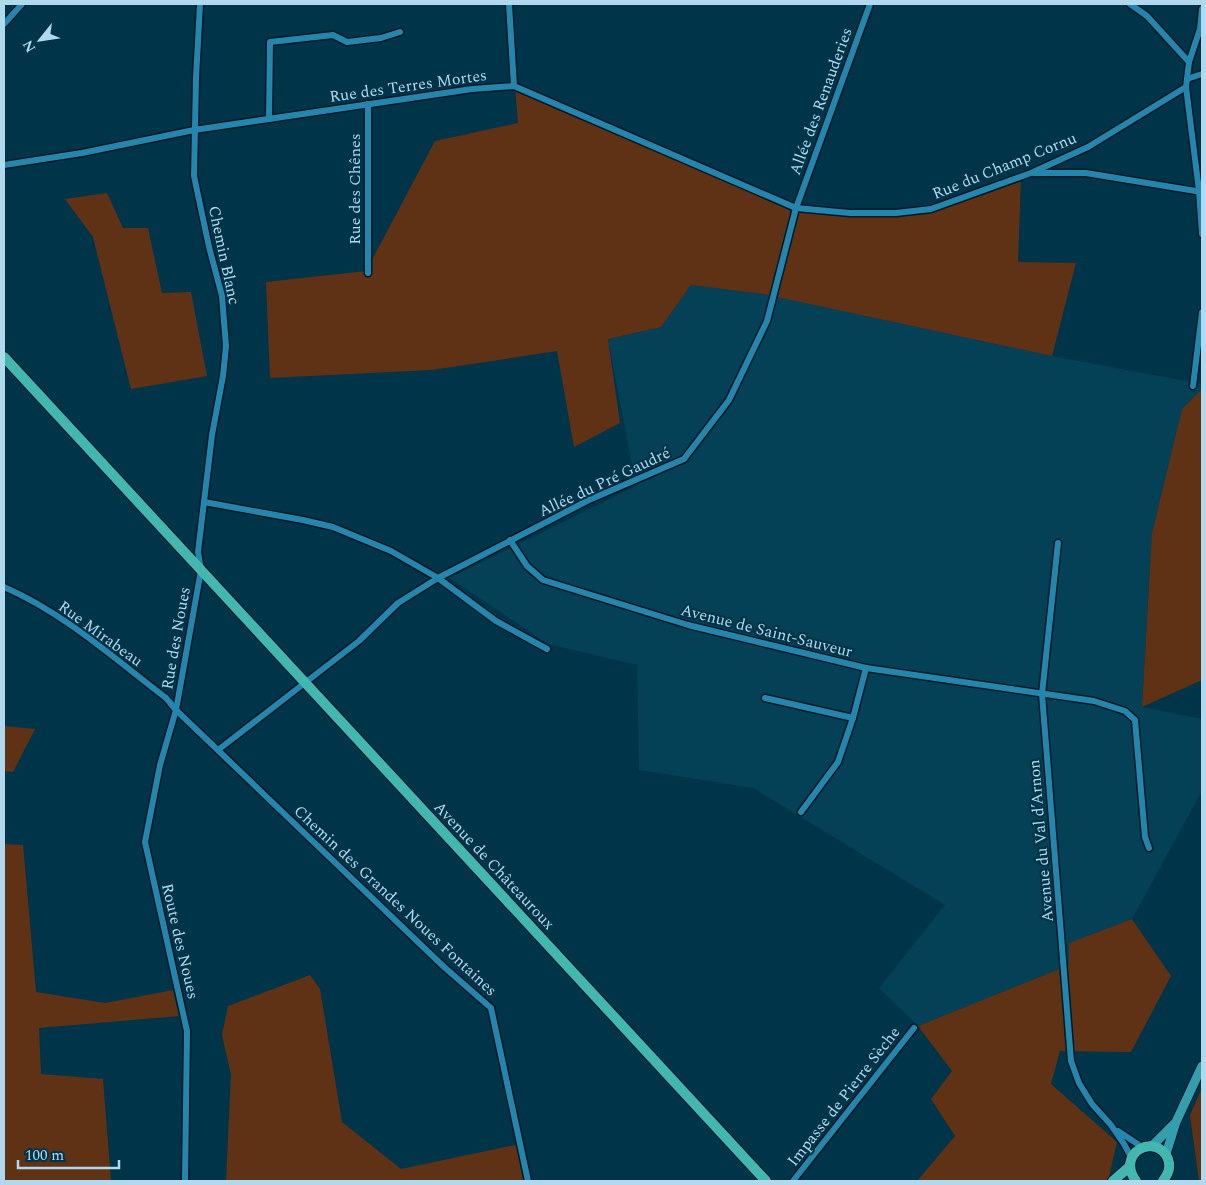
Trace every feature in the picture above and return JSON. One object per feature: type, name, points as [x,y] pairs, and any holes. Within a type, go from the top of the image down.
[{"type":"main road","name":"Avenue de Châteauroux","points":[[4,357],[766,1181]]},
{"type":"main road","points":[[1114,1181],[1130,1162],[1147,1147],[1160,1148],[1166,1154],[1169,1163],[1168,1178]]},
{"type":"main road","points":[[1130,1162],[1136,1181]]},
{"type":"street","points":[[4,24],[22,4]]},
{"type":"street","name":"Chemin Blanc","points":[[200,4],[194,130],[194,176],[209,247],[222,296],[226,346],[223,376],[212,435],[198,552],[201,570]]},
{"type":"street","points":[[509,4],[514,86]]},
{"type":"street","name":"Allée des Renauderies","points":[[796,208],[870,4]]},
{"type":"street","points":[[1130,4],[1147,16],[1189,62]]},
{"type":"street","points":[[1202,9],[1200,29],[1189,62],[1186,87],[1201,192],[1202,234]]},
{"type":"street","points":[[269,119],[270,42],[333,35],[346,42],[381,38],[400,32]]},
{"type":"street","points":[[1187,80],[1202,74]]},
{"type":"street","name":"Rue des Terres Mortes","points":[[4,165],[82,154],[194,130],[472,89],[514,86],[796,208]]},
{"type":"street","name":"Rue du Champ Cornu","points":[[796,208],[850,213],[896,213],[931,209],[1031,173],[1088,147],[1186,87]]},
{"type":"street","name":"Rue des Chênes","points":[[368,104],[368,274]]},
{"type":"street","points":[[1031,173],[1086,173],[1201,192]]},
{"type":"street","name":"Allée du Pré Gaudré","points":[[218,750],[359,641],[398,603],[438,578],[589,500],[684,459],[730,400],[767,321],[796,208]]},
{"type":"street","points":[[1193,386],[1202,312]]},
{"type":"street","points":[[204,502],[303,520],[333,528],[391,551],[438,578],[496,621],[547,649]]},
{"type":"street","name":"Avenue de Saint-Sauveur","points":[[510,540],[526,566],[543,580],[688,625],[866,668],[1094,701],[1125,711],[1135,720],[1145,837],[1149,848]]},
{"type":"street","name":"Avenue du Val d’Arnon","points":[[1058,543],[1042,694],[1071,1061],[1079,1083],[1092,1104],[1111,1125],[1124,1144],[1130,1162]]},
{"type":"street","name":"Rue des Noues","points":[[176,710],[201,570]]},
{"type":"street","name":"Rue Mirabeau","points":[[4,587],[30,599],[71,626],[166,698],[176,710]]},
{"type":"street","points":[[801,812],[838,762],[853,718],[866,668]]},
{"type":"street","points":[[765,698],[853,718]]},
{"type":"street","name":"Chemin des Grandes Noues Fontaines","points":[[176,710],[443,966],[491,1008],[528,1181]]},
{"type":"street","name":"Route des Noues","points":[[176,710],[160,764],[145,842],[187,1031],[185,1181]]},
{"type":"street","name":"Impasse de Pierre Sèche","points":[[793,1181],[914,1028]]},
{"type":"street","points":[[1166,1154],[1176,1122],[1202,1066]]},
{"type":"street","points":[[1147,1147],[1176,1122]]},
{"type":"street","name":"Avenue du Val d’Arnon","points":[[1111,1125],[1127,1138],[1147,1147]]},
{"type":"shaded area","points":[[515,86],[775,203],[828,212],[892,213],[930,209],[1021,176],[1018,262],[1076,263],[1052,356],[763,294],[691,285],[661,327],[608,339],[620,423],[574,447],[557,351],[432,370],[270,378],[266,282],[366,271],[435,141],[518,123]]},
{"type":"shaded area","points":[[107,193],[123,228],[148,228],[162,293],[191,292],[207,376],[131,389],[93,237],[65,199]]},
{"type":"shaded area","points":[[691,285],[763,294],[1052,356],[1202,384],[1202,389],[1182,410],[1152,533],[1142,707],[1202,719],[1202,791],[1132,919],[1069,943],[1069,965],[918,1026],[879,988],[945,905],[753,788],[639,770],[637,665],[548,644],[450,578],[636,486],[608,339],[661,327]]},
{"type":"shaded area","points":[[1202,389],[1202,680],[1142,707],[1152,533],[1182,409]]},
{"type":"shaded area","points":[[4,726],[35,729],[13,772],[4,771]]},
{"type":"shaded area","points":[[4,844],[23,845],[36,992],[105,1003],[173,990],[179,1016],[39,1028],[41,1074],[103,1079],[111,1181],[4,1181]]},
{"type":"shaded area","points":[[1132,919],[1171,976],[1131,1052],[1060,1051],[1051,1084],[1117,1142],[1108,1181],[917,1181],[955,1136],[931,1099],[952,1071],[918,1026],[1069,965],[1069,943]]},
{"type":"shaded area","points":[[310,975],[320,989],[342,1122],[401,1169],[520,1144],[531,1181],[226,1181],[231,1075],[222,1035],[228,1006]]},
{"type":"shaded area","points":[[1202,1088],[1202,1181],[1199,1181],[1190,1115]]}]
